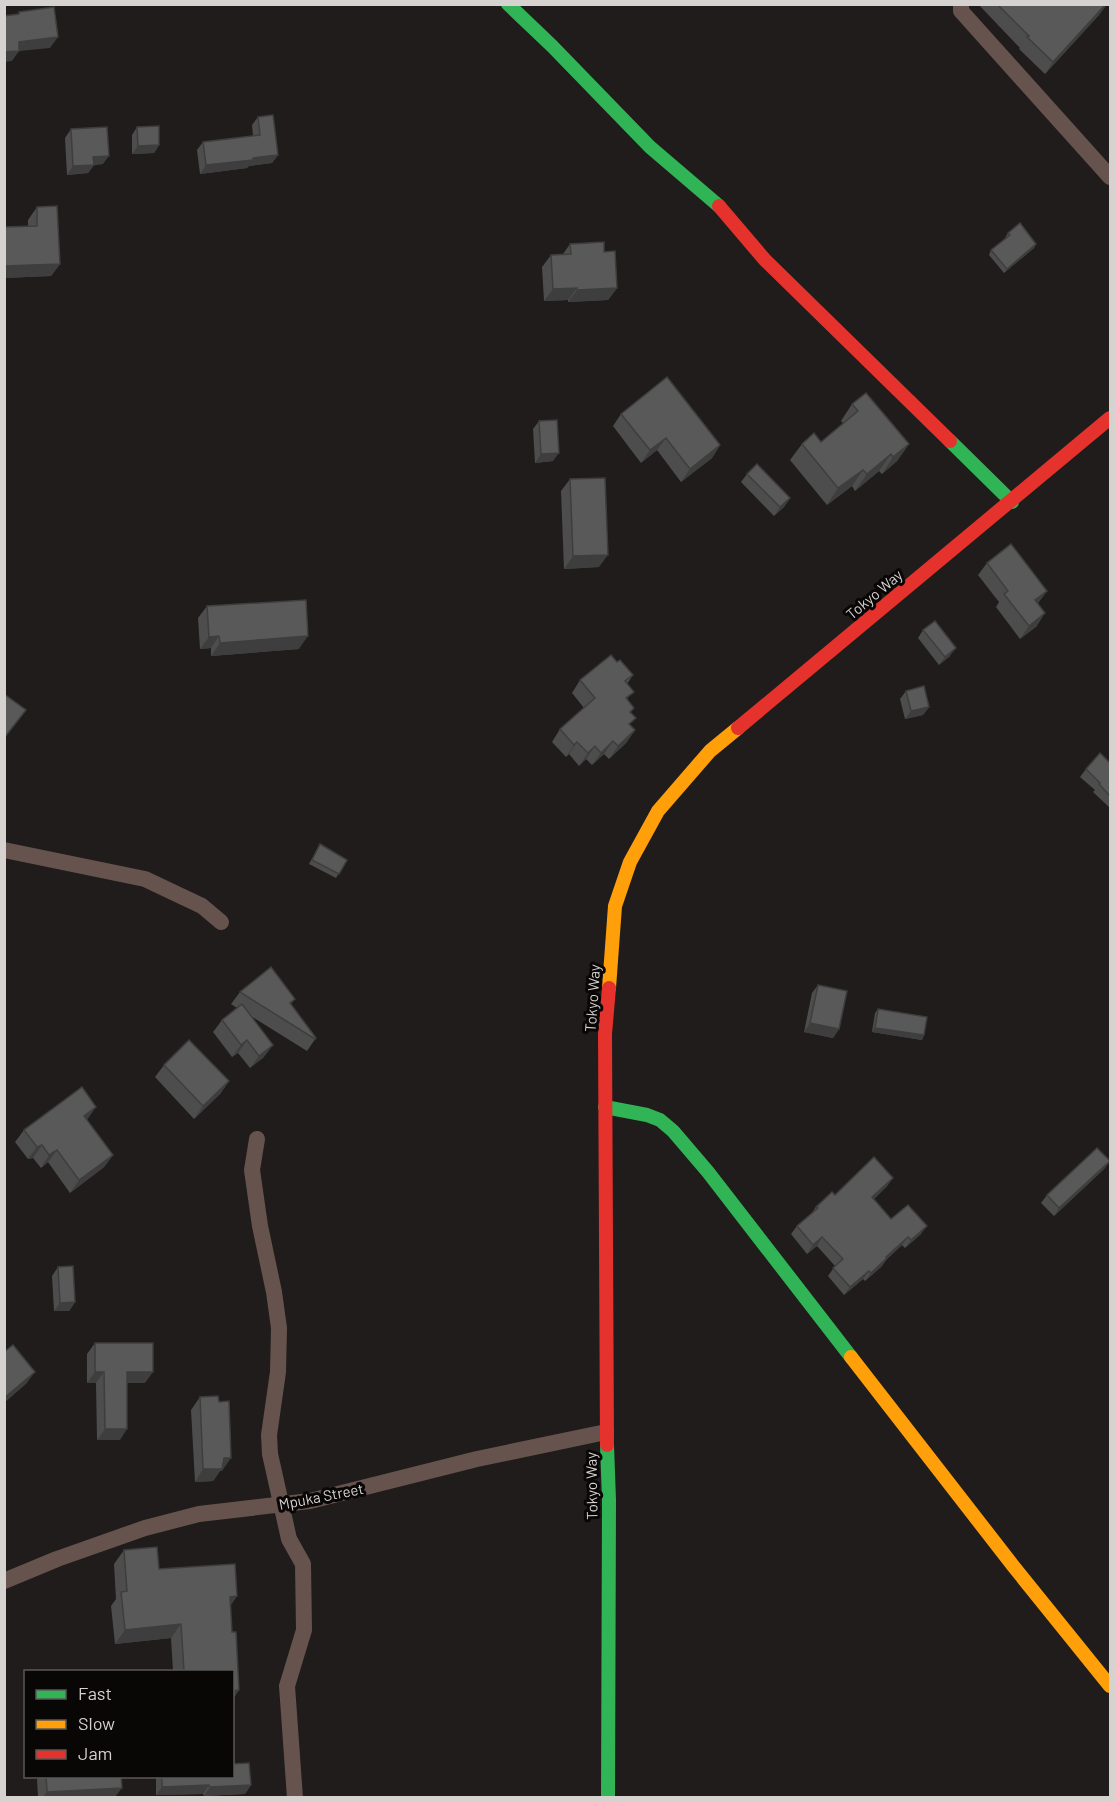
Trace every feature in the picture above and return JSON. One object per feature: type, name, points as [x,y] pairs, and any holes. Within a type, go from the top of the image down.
[{"type":"street","points":[[508,4],[650,147],[714,200],[765,260],[1012,501]]},
{"type":"street","points":[[961,4],[961,10],[1110,177]]},
{"type":"street","name":"Tokyo Way","points":[[608,1797],[609,1500],[606,1432],[605,1034],[615,906],[630,862],[658,811],[710,751],[1110,418]]},
{"type":"street","points":[[4,850],[145,879],[202,906],[221,922]]},
{"type":"street","points":[[605,1107],[659,1119],[670,1128],[708,1172],[1014,1567],[1110,1686]]},
{"type":"street","points":[[257,1139],[252,1170],[279,1328],[278,1372],[269,1435],[272,1465],[289,1539],[303,1564],[304,1630],[287,1686],[295,1797]]},
{"type":"street","name":"Mpuka Street","points":[[4,1581],[57,1559],[146,1528],[200,1514],[310,1501],[486,1457],[606,1432]]},
{"type":"building","points":[[997,4],[1106,4],[1053,62]]},
{"type":"building","points":[[54,7],[58,37],[19,42],[19,51],[4,52],[4,16]]},
{"type":"building","points":[[273,115],[278,155],[206,165],[203,142],[260,135],[258,117]]},
{"type":"building","points":[[159,126],[159,145],[138,146],[137,127]]},
{"type":"building","points":[[107,127],[109,156],[93,157],[94,165],[73,166],[71,129]]},
{"type":"building","points":[[57,206],[60,264],[4,266],[4,227],[37,226],[37,207]]},
{"type":"building","points":[[1020,223],[1036,244],[1007,269],[991,250],[1010,235],[1008,233]]},
{"type":"building","points":[[604,242],[604,252],[615,251],[617,288],[553,289],[551,255],[571,254],[570,244]]},
{"type":"building","points":[[667,377],[720,445],[690,469],[666,438],[650,450],[621,414]]},
{"type":"building","points":[[866,393],[909,444],[893,457],[891,454],[867,474],[863,470],[838,488],[802,444],[814,433],[821,442],[858,411],[852,404]]},
{"type":"building","points":[[557,420],[559,453],[541,454],[539,421]]},
{"type":"building","points":[[757,464],[790,498],[780,507],[747,474]]},
{"type":"building","points":[[605,478],[608,555],[573,556],[570,479]]},
{"type":"building","points":[[1011,544],[1047,591],[1035,600],[1045,613],[1029,626],[1004,594],[1008,591],[987,563]]},
{"type":"building","points":[[306,600],[308,636],[220,643],[219,636],[209,637],[207,606]]},
{"type":"building","points":[[935,621],[956,648],[945,657],[923,630]]},
{"type":"building","points":[[611,655],[617,662],[620,660],[633,675],[625,681],[634,692],[626,698],[634,708],[630,712],[636,718],[629,724],[635,730],[618,746],[613,741],[601,753],[595,746],[588,753],[577,742],[574,745],[560,729],[595,698],[580,680]]},
{"type":"building","points":[[924,686],[929,707],[911,711],[906,691]]},
{"type":"building","points":[[4,694],[26,710],[4,738]]},
{"type":"building","points":[[1100,753],[1110,763],[1110,796],[1086,769]]},
{"type":"building","points":[[320,844],[347,860],[339,874],[312,860]]},
{"type":"building","points":[[271,967],[295,999],[290,1003],[315,1039],[240,992]]},
{"type":"building","points":[[818,985],[847,991],[839,1029],[810,1023]]},
{"type":"building","points":[[242,1004],[273,1045],[259,1056],[247,1040],[241,1045],[222,1020]]},
{"type":"building","points":[[878,1009],[927,1017],[924,1035],[875,1028]]},
{"type":"building","points":[[189,1040],[229,1081],[203,1106],[164,1065]]},
{"type":"building","points":[[82,1087],[96,1107],[84,1116],[113,1155],[79,1180],[57,1150],[49,1155],[42,1145],[37,1147],[24,1130]]},
{"type":"building","points":[[1097,1148],[1110,1161],[1059,1208],[1047,1195]]},
{"type":"building","points":[[874,1157],[893,1178],[872,1197],[891,1219],[908,1205],[927,1226],[911,1240],[908,1237],[871,1273],[869,1271],[850,1287],[833,1268],[843,1259],[822,1237],[813,1245],[797,1226],[832,1192],[835,1195]]},
{"type":"building","points":[[73,1266],[75,1302],[60,1303],[58,1267]]},
{"type":"building","points":[[95,1343],[153,1343],[153,1372],[127,1372],[127,1429],[105,1429],[104,1372],[95,1372]]},
{"type":"building","points":[[13,1345],[35,1372],[4,1398],[4,1352]]},
{"type":"building","points":[[218,1396],[219,1402],[229,1401],[231,1458],[224,1458],[222,1469],[203,1469],[200,1397]]},
{"type":"building","points":[[157,1547],[159,1569],[235,1564],[237,1596],[230,1597],[232,1632],[236,1632],[239,1690],[234,1691],[234,1670],[184,1670],[181,1624],[125,1630],[121,1592],[127,1591],[124,1550]]},
{"type":"building","points":[[249,1763],[251,1785],[162,1787],[162,1778],[234,1778],[234,1764]]},
{"type":"building","points":[[46,1778],[121,1778],[122,1788],[47,1792]]},
{"type":"traffic: fast","points":[[508,4],[650,147],[719,206]]},
{"type":"traffic: fast","points":[[950,441],[1012,502]]},
{"type":"traffic: fast","points":[[605,1107],[647,1115],[660,1120],[673,1131],[708,1172],[851,1357]]},
{"type":"traffic: fast","points":[[607,1445],[609,1500],[608,1798]]},
{"type":"traffic: slow","points":[[609,988],[615,906],[630,862],[658,811],[710,751],[738,728]]},
{"type":"traffic: slow","points":[[851,1357],[1014,1567],[1110,1686]]},
{"type":"traffic: jam","points":[[719,206],[765,260],[950,441]]},
{"type":"traffic: jam","points":[[738,728],[1110,418]]},
{"type":"traffic: jam","points":[[607,1445],[605,1034],[609,988]]}]
